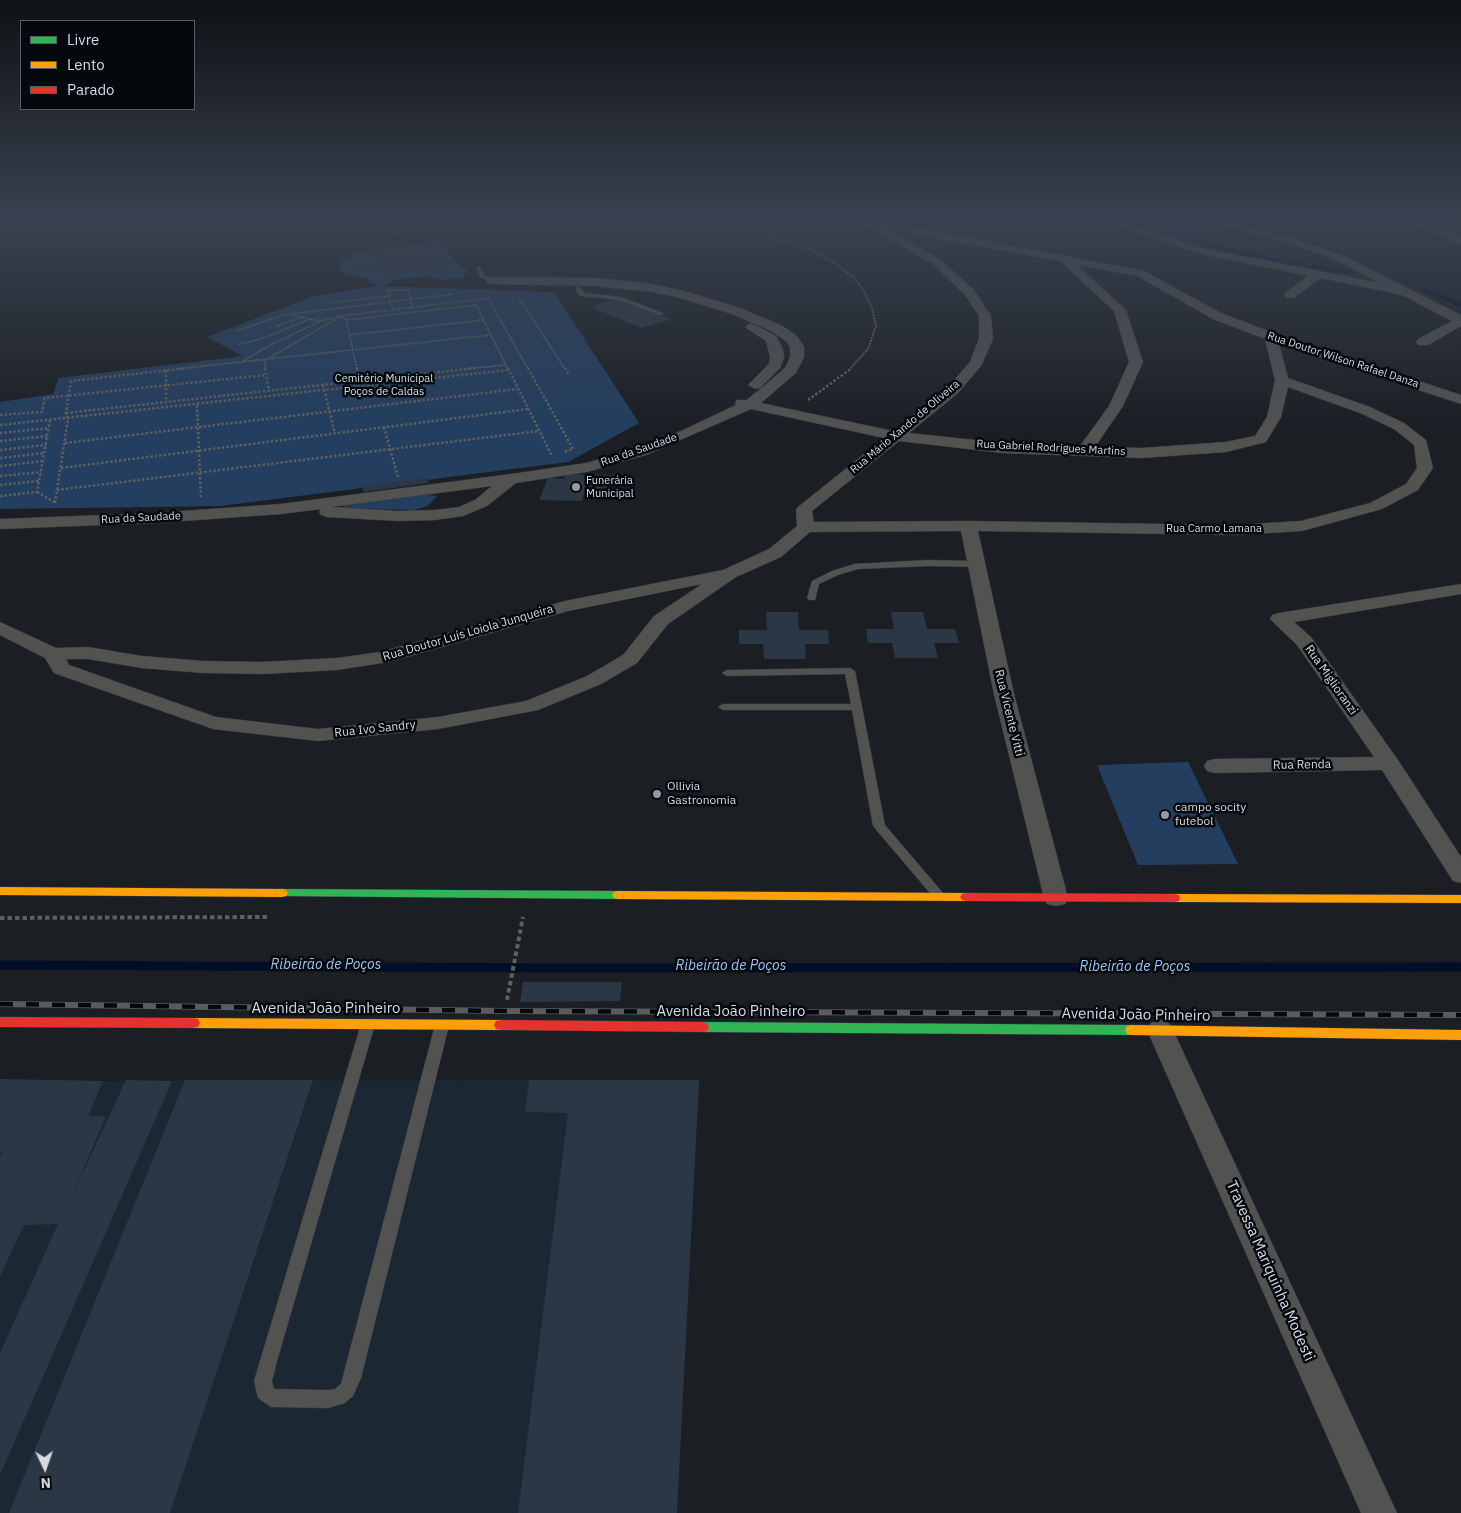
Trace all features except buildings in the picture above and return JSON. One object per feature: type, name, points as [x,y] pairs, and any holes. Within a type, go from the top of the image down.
[{"type":"main road","points":[[0,891],[1056,898],[1461,898]]},
{"type":"main road","name":"Avenida João Pinheiro","points":[[0,1022],[1160,1030],[1461,1035]]},
{"type":"street","name":"Rua da Saudade","points":[[610,290],[668,300],[724,315],[754,328],[771,339],[776,349],[775,365],[739,406]]},
{"type":"street","name":"Rua da Saudade","points":[[0,524],[155,518],[281,509],[511,479],[587,467],[641,452],[688,433],[739,406],[791,370],[797,357],[797,347],[792,339],[776,328],[728,308],[658,290]]},
{"type":"street","name":"Rua Mário Xando de Oliveira","points":[[806,527],[804,510],[953,390],[976,363],[986,339],[985,316],[966,290]]},
{"type":"street","points":[[1084,451],[1116,406],[1136,362],[1120,310],[1098,290]]},
{"type":"street","name":"Rua Doutor Wilson Rafael Danza","points":[[1170,290],[1218,316],[1270,337],[1461,400]]},
{"type":"street","points":[[1290,295],[1297,290]]},
{"type":"street","points":[[1393,290],[1406,292]]},
{"type":"street","points":[[1401,290],[1461,320]]},
{"type":"street","points":[[1423,342],[1461,320]]},
{"type":"street","name":"Rua Gabriel Rodrigues Martins","points":[[739,406],[788,413],[896,436],[1004,448],[1142,453],[1226,447],[1261,439],[1274,417],[1282,380],[1270,337]]},
{"type":"street","name":"Rua Carmo Lamana","points":[[806,527],[968,526],[1235,530],[1302,526],[1376,506],[1412,487],[1425,468],[1421,443],[1399,426],[1364,410],[1282,380]]},
{"type":"street","name":"Rua da Saudade","points":[[281,509],[399,516],[434,515],[463,511],[481,503],[511,479]]},
{"type":"street","name":"Rua Vicente Vitti","points":[[968,526],[1004,694],[1056,898]]},
{"type":"street","points":[[730,573],[775,553],[806,527]]},
{"type":"street","name":"Rua Ivo Sandry","points":[[0,628],[53,654],[61,669],[213,723],[318,735],[438,723],[531,706],[594,680],[630,659],[661,620],[730,573]]},
{"type":"street","name":"Rua Doutor Luís Loiola Junqueira","points":[[53,654],[88,653],[142,662],[203,667],[262,668],[337,664],[382,658],[565,606],[730,573]]},
{"type":"street","name":"Rua Miglioranzi","points":[[1461,589],[1279,619],[1304,642],[1389,763],[1461,875]]},
{"type":"street","name":"Rua Renda","points":[[1215,766],[1389,763]]},
{"type":"street","name":"Travessa Mariquinha Modesti","points":[[1160,1030],[1379,1513]]},
{"type":"lane","points":[[579,290],[583,295],[620,298],[662,314]]},
{"type":"lane","points":[[812,598],[815,583],[834,573],[856,566],[928,563],[975,564]]},
{"type":"lane","points":[[727,673],[850,672],[878,826],[940,897]]},
{"type":"lane","points":[[723,708],[856,707]]},
{"type":"lane","points":[[368,1024],[268,1361],[263,1381],[264,1392],[271,1398],[328,1399],[339,1397],[347,1390],[358,1360],[442,1025]]},
{"type":"path","points":[[394,310],[390,302],[388,290],[409,290],[412,307]]},
{"type":"path","points":[[518,290],[517,295],[568,374]]},
{"type":"path","points":[[788,413],[851,369],[868,350],[876,326],[872,308],[863,290]]},
{"type":"path","points":[[236,331],[290,314],[454,294]]},
{"type":"path","points":[[327,303],[389,296]]},
{"type":"path","points":[[240,362],[272,344],[321,321],[341,316],[498,297]]},
{"type":"path","points":[[346,320],[476,305],[552,457],[572,448],[488,298]]},
{"type":"path","points":[[290,314],[321,321]]},
{"type":"path","points":[[341,316],[346,320],[360,381]]},
{"type":"path","points":[[265,360],[341,316]]},
{"type":"path","points":[[275,327],[302,318]]},
{"type":"path","points":[[239,344],[261,339],[310,319]]},
{"type":"path","points":[[350,335],[483,320]]},
{"type":"path","points":[[0,496],[37,492],[55,503],[65,443],[68,419],[66,413],[71,381],[490,334]]},
{"type":"path","points":[[265,360],[269,391]]},
{"type":"path","points":[[66,413],[505,365]]},
{"type":"path","points":[[166,370],[166,402]]},
{"type":"path","points":[[0,425],[508,370]]},
{"type":"path","points":[[0,415],[42,412],[45,398],[266,375]]},
{"type":"path","points":[[323,385],[335,434]]},
{"type":"path","points":[[65,443],[518,390]]},
{"type":"path","points":[[197,405],[201,501]]},
{"type":"path","points":[[61,468],[528,409]]},
{"type":"path","points":[[37,492],[50,420]]},
{"type":"path","points":[[384,427],[399,478]]},
{"type":"path","points":[[0,433],[49,428]]},
{"type":"path","points":[[57,490],[539,431]]},
{"type":"path","points":[[0,441],[47,436]]},
{"type":"path","points":[[0,450],[46,445]]},
{"type":"path","points":[[0,458],[44,453]]},
{"type":"path","points":[[0,466],[43,461]]},
{"type":"path","points":[[0,476],[41,472]]},
{"type":"path","points":[[0,485],[40,481]]},
{"type":"path","points":[[507,1001],[523,917]]},
{"type":"shaded area","points":[[0,1079],[103,1081],[699,1080],[677,1513],[0,1513]]},
{"type":"green space","name":"Cemitério Municipal Poços de Caldas","points":[[355,290],[485,290],[554,292],[639,423],[568,462],[220,506],[0,509],[0,402],[53,394],[59,378],[243,356],[207,337],[314,296]]},
{"type":"green space","points":[[420,494],[437,496],[428,506],[414,510],[343,508],[344,503]]},
{"type":"green space","name":"campo socity futebol","points":[[1188,762],[1238,864],[1138,865],[1097,765]]},
{"type":"waterway","points":[[1423,290],[1461,305]]},
{"type":"waterway","name":"Ribeirão de Poços","points":[[0,965],[558,968],[1461,967]]},
{"type":"railway","points":[[0,1004],[505,1011],[1461,1015]]},
{"type":"traffic: fast","points":[[282,893],[618,895]]},
{"type":"traffic: fast","points":[[702,1027],[1132,1030]]},
{"type":"traffic: slow","points":[[0,891],[282,893]]},
{"type":"traffic: slow","points":[[618,895],[966,897]]},
{"type":"traffic: slow","points":[[1174,898],[1461,899]]},
{"type":"traffic: slow","points":[[193,1023],[501,1025]]},
{"type":"traffic: slow","points":[[1132,1030],[1461,1035]]},
{"type":"traffic: jam","points":[[966,897],[1174,898]]},
{"type":"traffic: jam","points":[[0,1022],[193,1023]]},
{"type":"traffic: jam","points":[[501,1025],[702,1027]]},
{"type":"place","name":"Funerária Municipal","points":[[576,487]]},
{"type":"place","name":"Ollivia Gastronomia","points":[[657,794]]},
{"type":"place","name":"campo socity futebol","points":[[1165,815]]}]
